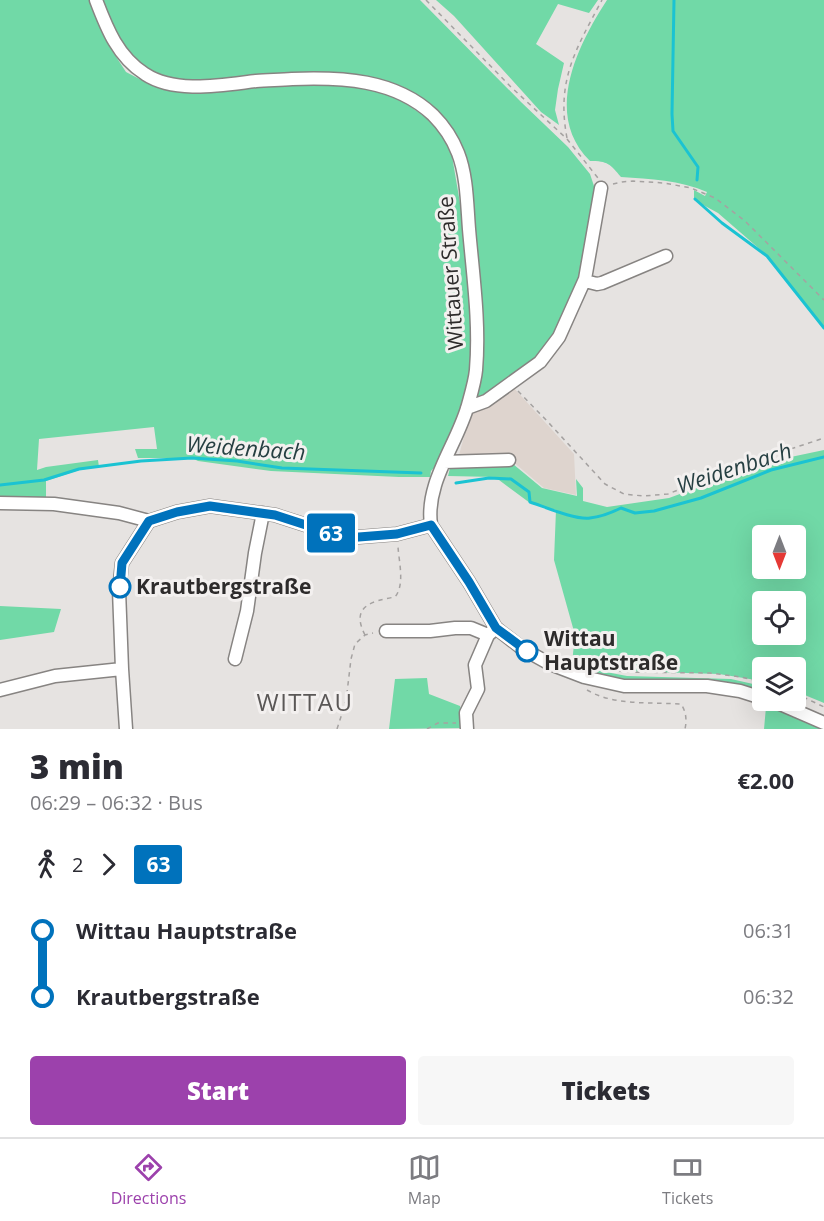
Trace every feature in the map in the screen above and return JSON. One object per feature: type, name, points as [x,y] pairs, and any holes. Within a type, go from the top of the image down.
[{"type":"street","name":"Wittauer Straße","points":[[96,0],[105,25],[126,59],[146,75],[161,83],[198,86],[232,85],[258,81],[356,80],[387,88],[413,100],[434,116],[446,133],[458,153],[465,182],[477,324],[476,371],[467,408],[431,500],[431,525]]},
{"type":"street","points":[[467,408],[486,401],[540,362],[559,337],[585,281],[601,188]]},
{"type":"street","points":[[585,281],[602,283],[666,256]]},
{"type":"street","points":[[444,462],[509,460]]},
{"type":"street","points":[[0,503],[54,504],[119,513],[149,521],[177,512],[210,506],[275,515],[346,538],[397,534],[431,525],[469,582],[492,631]]},
{"type":"street","points":[[235,659],[247,611],[263,513]]},
{"type":"street","points":[[126,729],[119,590],[122,563],[149,521]]},
{"type":"street","points":[[386,631],[430,631],[455,628],[492,631],[550,664],[578,675],[624,686],[707,686],[752,695]]},
{"type":"street","points":[[467,726],[466,713],[478,689],[475,665],[492,631]]},
{"type":"street","points":[[0,690],[55,676],[122,669]]},
{"type":"street","points":[[796,711],[824,723]]},
{"type":"path","points":[[426,0],[511,87],[567,139],[597,176],[601,188],[622,182],[664,183],[691,188],[715,198],[745,221],[824,300]]},
{"type":"path","points":[[567,139],[563,110],[568,73],[578,46],[602,0]]},
{"type":"path","points":[[510,383],[598,478],[624,494],[643,496],[668,494],[736,467],[824,438]]},
{"type":"path","points":[[365,635],[360,625],[362,612],[377,600],[395,597],[399,592],[397,534]]},
{"type":"path","points":[[336,729],[346,701],[355,644],[365,635],[386,631]]},
{"type":"path","points":[[685,729],[687,723],[685,710],[681,704],[635,702],[594,694],[587,689],[578,675],[583,663],[624,672],[710,673],[752,680]]},
{"type":"path","points":[[806,698],[824,707]]},
{"type":"path","points":[[427,729],[438,723],[467,726]]},
{"type":"shaded area","points":[[513,387],[574,454],[576,495],[544,488],[505,455],[459,455],[471,411]]},
{"type":"green space","points":[[0,0],[90,0],[113,52],[126,72],[155,87],[160,76],[125,53],[100,0],[420,0],[568,147],[590,174],[595,189],[580,277],[565,317],[547,345],[528,366],[481,399],[476,394],[482,334],[453,136],[382,81],[311,83],[362,83],[385,89],[435,126],[452,156],[462,215],[468,285],[470,370],[457,424],[442,459],[431,471],[430,477],[271,471],[198,461],[192,458],[138,458],[135,449],[157,449],[154,427],[39,439],[37,470],[98,460],[99,467],[79,470],[46,481],[46,501],[0,498]]},
{"type":"green space","points":[[436,0],[598,0],[589,13],[558,4],[536,44],[564,63],[555,110],[559,125],[541,112],[454,16]]},
{"type":"green space","points":[[607,0],[824,0],[824,327],[763,252],[718,213],[694,200],[694,190],[705,196],[707,192],[654,179],[621,177],[608,164],[590,161],[576,143],[569,123],[567,102],[570,80],[585,38]]},
{"type":"green space","points":[[824,450],[824,703],[806,696],[806,657],[752,657],[752,679],[719,674],[622,671],[580,661],[572,663],[575,635],[554,560],[556,510],[530,503],[495,477],[448,476],[450,468],[513,464],[542,488],[577,496],[576,479],[583,488],[583,501],[607,507],[669,498],[767,462]]},
{"type":"green space","points":[[0,606],[61,609],[54,632],[0,640]]},
{"type":"green space","points":[[585,668],[627,676],[731,679],[752,684],[752,688],[743,686],[631,682],[584,672]]},
{"type":"green space","points":[[427,678],[429,694],[460,706],[466,728],[389,729],[395,679]]},
{"type":"green space","points":[[766,711],[782,711],[822,729],[764,729]]},
{"type":"waterway","points":[[674,0],[673,131],[698,167],[697,180]]},
{"type":"waterway","points":[[695,199],[722,223],[767,256],[824,328]]},
{"type":"waterway","name":"Weidenbach","points":[[456,483],[489,478],[511,479],[529,492],[530,502],[568,515],[590,518],[621,508],[635,513],[654,511],[701,498],[771,470],[824,457]]},
{"type":"waterway","name":"Weidenbach","points":[[0,485],[44,480],[79,469],[141,461],[192,458],[237,461],[282,468],[421,473]]},
{"type":"bus line","name":"63","points":[[120,587],[122,563],[149,521],[177,512],[210,506],[275,515],[346,538],[397,534],[431,525],[496,628],[527,651]]},
{"type":"place","name":"Krautbergstraße","points":[[120,587]]},
{"type":"place","name":"Wittau Hauptstraße","points":[[527,651]]},
{"type":"district","name":"WITTAU","points":[[305,703]]}]
